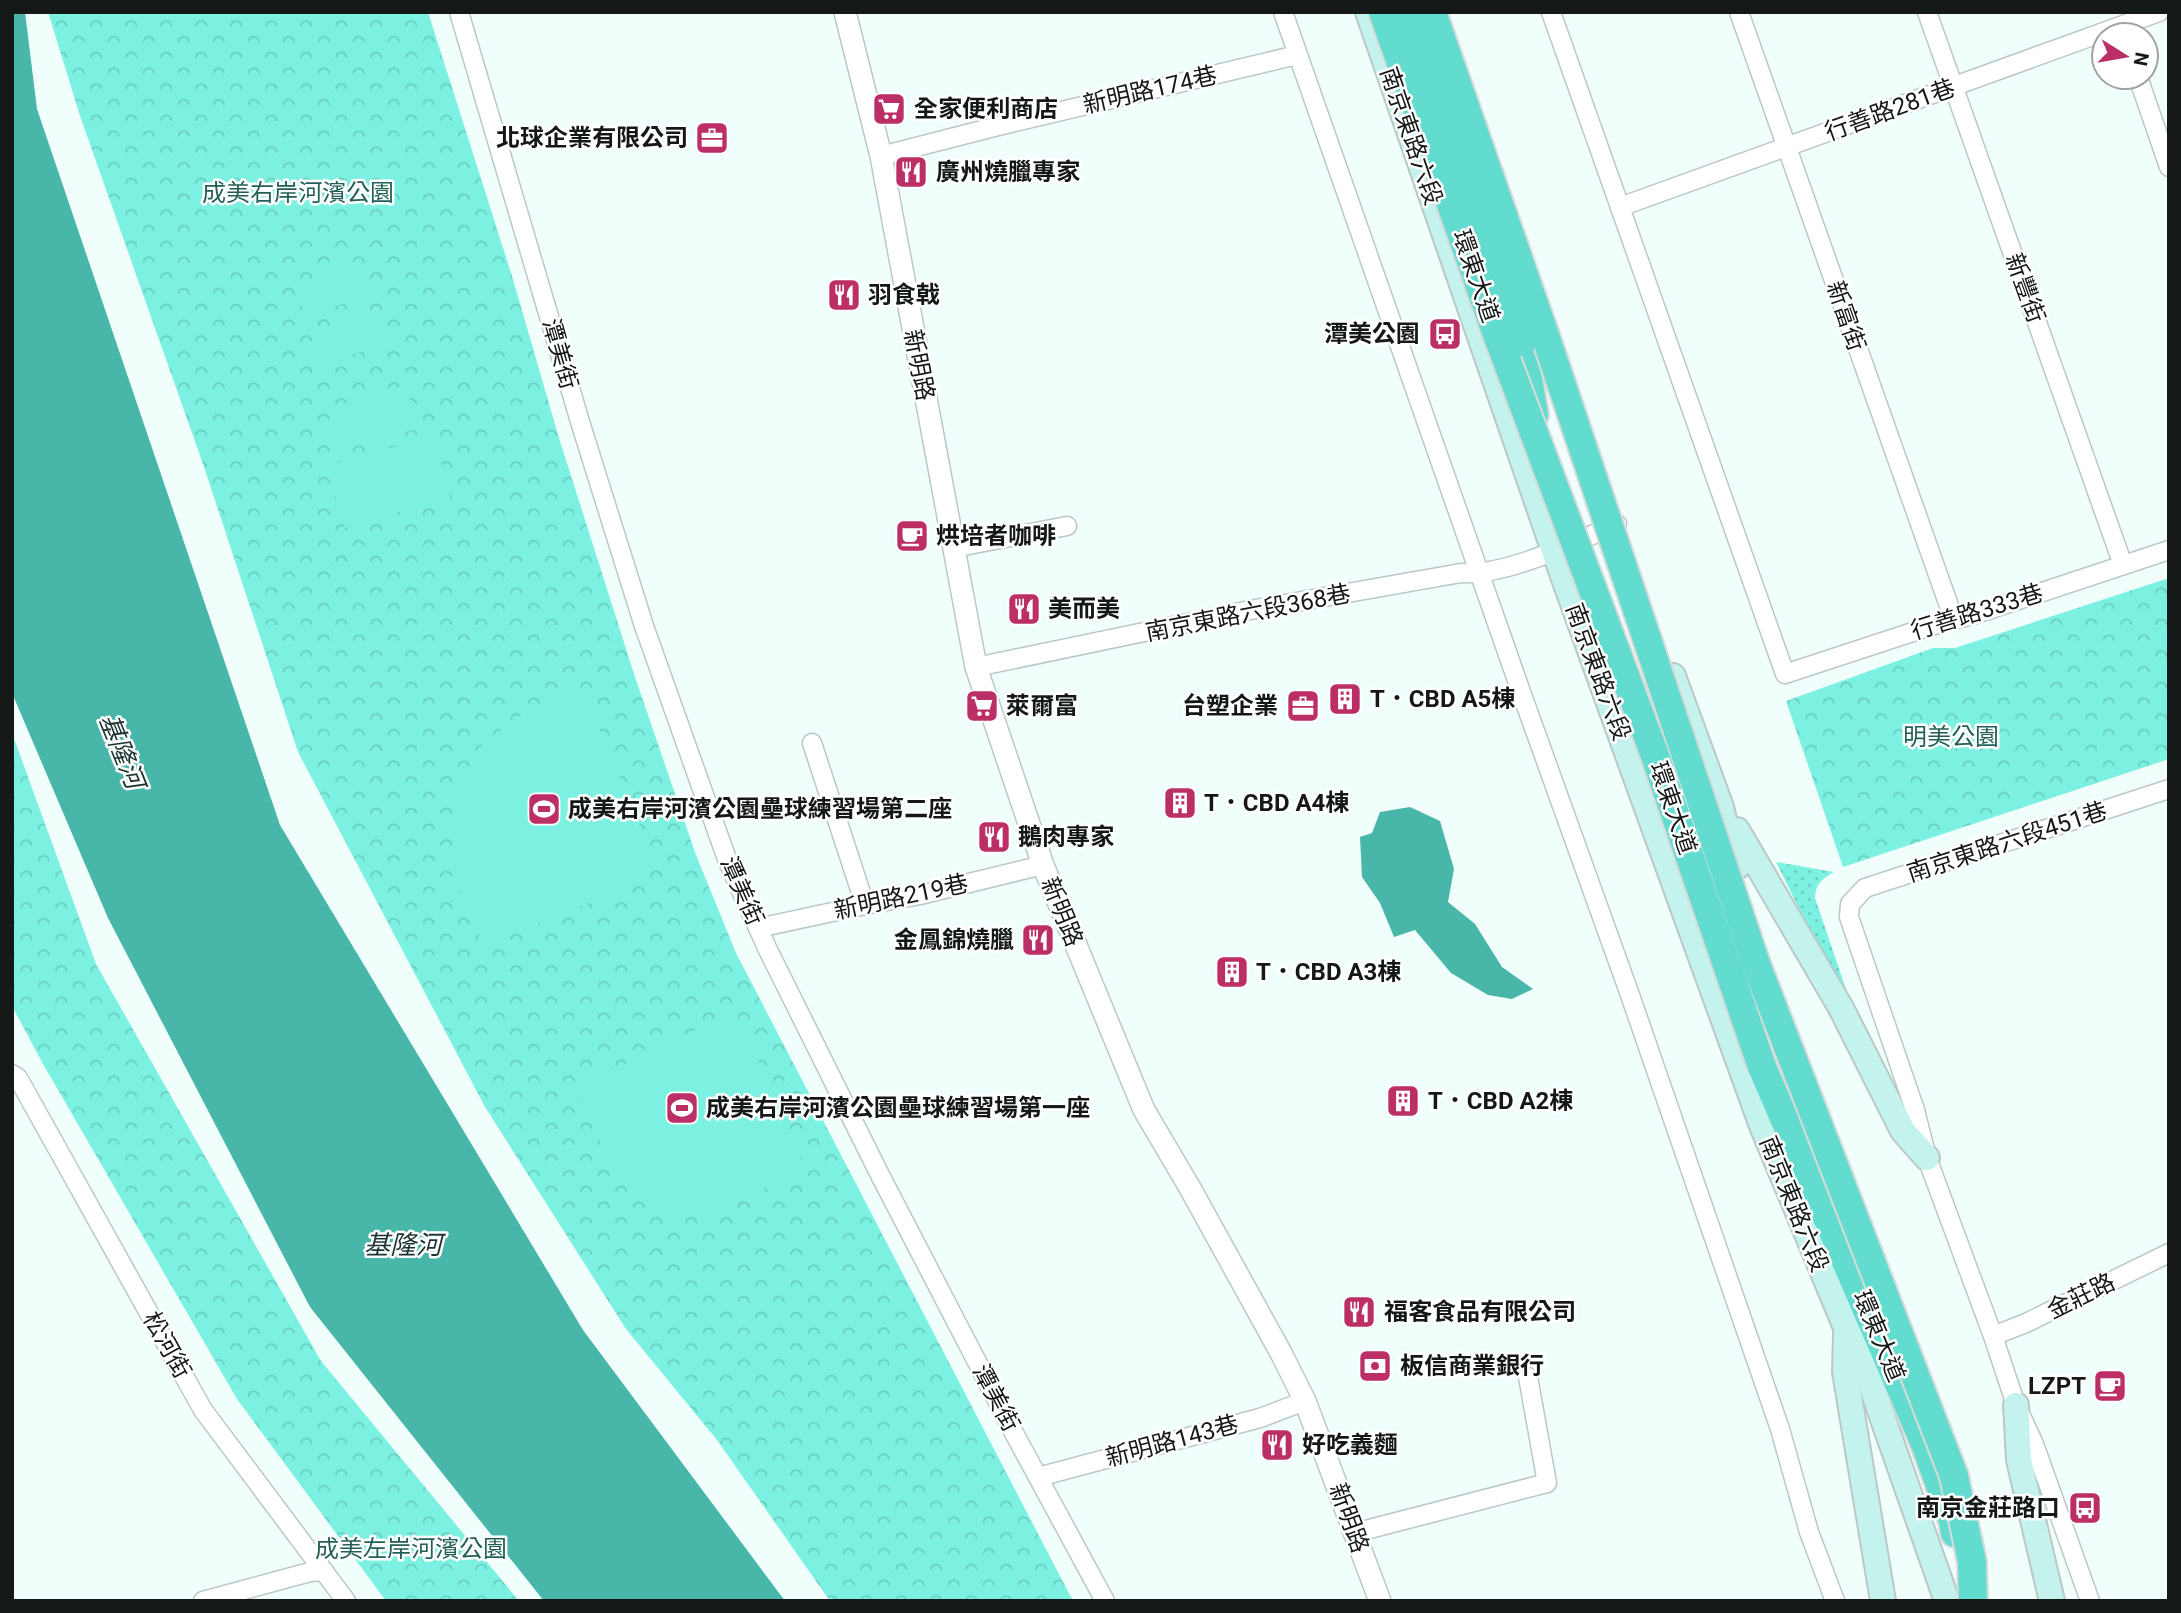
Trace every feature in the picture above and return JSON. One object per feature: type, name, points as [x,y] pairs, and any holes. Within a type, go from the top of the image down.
[{"type":"highway","name":"環東大道","points":[[1383,12],[1495,329],[1654,753],[1762,1067],[1925,1444],[1952,1521],[1966,1601]]},
{"type":"highway","points":[[1406,12],[1522,342],[1540,449]]},
{"type":"highway","name":"環東大道","points":[[1432,12],[1575,423],[1756,964],[1954,1476],[1972,1562],[1973,1601]]},
{"type":"highway","points":[[1522,342],[1575,423]]},
{"type":"main road","name":"南京東路六段","points":[[1368,12],[1554,551],[1762,1126],[1846,1330],[1865,1368],[1947,1601]]},
{"type":"main road","name":"南京東路六段","points":[[1444,12],[1617,524],[1721,807],[1728,837],[1803,1064],[1837,1177],[1854,1250],[1936,1466],[1982,1601]]},
{"type":"main road","points":[[1393,84],[1460,59]]},
{"type":"main road","points":[[1721,807],[1742,838],[1840,1008],[1903,1131],[1927,1158]]},
{"type":"main road","points":[[1846,1330],[1845,1371],[1883,1601]]},
{"type":"main road","points":[[2016,1405],[2019,1460],[2052,1601]]},
{"type":"street","name":"潭美街","points":[[459,12],[581,425],[644,626],[728,862],[880,1175],[1105,1601]]},
{"type":"street","name":"新明路","points":[[845,12],[881,156],[976,667],[1043,865],[1144,1110],[1203,1211],[1305,1401],[1380,1601]]},
{"type":"street","points":[[1283,12],[1639,1020],[1780,1429],[1809,1532],[1835,1601]]},
{"type":"street","points":[[1551,12],[1620,207]]},
{"type":"street","name":"新富街","points":[[1739,12],[1954,620]]},
{"type":"street","name":"新豐街","points":[[1927,12],[2123,565]]},
{"type":"street","name":"行善路281巷","points":[[2141,21],[2159,12]]},
{"type":"street","name":"行善路281巷","points":[[1620,207],[1954,87],[2090,41]]},
{"type":"street","name":"新明路174巷","points":[[881,156],[1297,55]]},
{"type":"street","points":[[2143,91],[2169,167]]},
{"type":"street","name":"行善路333巷","points":[[1620,207],[1785,674],[2169,550]]},
{"type":"street","name":"南京東路六段368巷","points":[[976,667],[1245,611],[1461,573],[1480,574],[1554,551],[1617,524]]},
{"type":"street","points":[[953,548],[1067,526]]},
{"type":"street","points":[[812,743],[865,905]]},
{"type":"street","name":"南京東路六段451巷","points":[[1927,1158],[1915,1111],[1849,917],[1850,904],[1865,888],[2169,789]]},
{"type":"street","name":"新明路219巷","points":[[758,928],[920,895],[1043,865]]},
{"type":"street","name":"松河街","points":[[12,1073],[18,1078],[203,1410],[346,1601]]},
{"type":"street","points":[[1927,1158],[2090,1601]]},
{"type":"street","name":"金莊路","points":[[1993,1336],[2026,1323],[2169,1253]]},
{"type":"street","points":[[1354,1533],[1548,1483],[1528,1377]]},
{"type":"street","name":"新明路143巷","points":[[1038,1478],[1260,1418],[1305,1401]]},
{"type":"street","points":[[203,1601],[324,1571]]},
{"type":"green space","name":"成美右岸河濱公園","points":[[48,12],[428,12],[512,276],[559,438],[635,677],[696,855],[736,953],[1073,1601],[830,1601],[717,1440],[626,1329],[485,1107],[298,752],[203,464],[80,116]]},
{"type":"green space","points":[[363,263],[373,295],[305,316],[295,284]]},
{"type":"green space","points":[[378,312],[387,344],[319,364],[310,332]]},
{"type":"green space","points":[[406,385],[419,428],[339,451],[327,409]]},
{"type":"green space","points":[[435,435],[450,497],[345,528],[327,466]]},
{"type":"green space","name":"明美公園","points":[[2169,578],[2169,759],[1843,867],[1786,701],[1933,648],[1955,648]]},
{"type":"green space","name":"成美右岸河濱公園壘球練習場第二座","points":[[582,687],[651,852],[640,881],[484,945],[459,895],[452,833],[457,785],[483,744],[524,713]]},
{"type":"green space","name":"成美左岸河濱公園","points":[[12,733],[96,964],[321,1361],[519,1601],[386,1601],[237,1399],[12,1006]]},
{"type":"green space","points":[[1776,862],[1834,872],[1820,882],[1815,898],[1849,998],[1820,951]]},
{"type":"green space","name":"成美右岸河濱公園壘球練習場第一座","points":[[721,1017],[743,1026],[804,1165],[713,1217],[671,1216],[634,1191],[604,1150],[577,1087]]},
{"type":"water","name":"基隆河","points":[[12,12],[25,12],[37,109],[280,825],[583,1330],[785,1601],[544,1601],[310,1307],[108,918],[12,693]]},
{"type":"water","points":[[1410,807],[1440,821],[1454,869],[1448,902],[1475,924],[1502,967],[1533,989],[1512,999],[1488,995],[1451,973],[1415,930],[1394,937],[1380,903],[1362,877],[1360,837],[1372,833],[1380,812]]},
{"type":"place","name":"全家便利商店","points":[[889,109]]},
{"type":"place","name":"北球企業有限公司","points":[[712,138]]},
{"type":"place","name":"廣州燒臘專家","points":[[911,172]]},
{"type":"place","name":"羽食戟","points":[[844,295]]},
{"type":"place","name":"潭美公園","points":[[1445,334]]},
{"type":"place","name":"烘培者咖啡","points":[[912,536]]},
{"type":"place","name":"美而美","points":[[1024,609]]},
{"type":"place","name":"T．CBD A5棟","points":[[1345,699]]},
{"type":"place","name":"萊爾富","points":[[982,706]]},
{"type":"place","name":"台塑企業","points":[[1303,706]]},
{"type":"place","name":"T．CBD A4棟","points":[[1180,803]]},
{"type":"place","name":"成美右岸河濱公園壘球練習場第二座","points":[[544,809]]},
{"type":"place","name":"鵝肉專家","points":[[994,837]]},
{"type":"place","name":"金鳳錦燒臘","points":[[1038,940]]},
{"type":"place","name":"T．CBD A3棟","points":[[1232,972]]},
{"type":"place","name":"T．CBD A2棟","points":[[1403,1101]]},
{"type":"place","name":"成美右岸河濱公園壘球練習場第一座","points":[[682,1108]]},
{"type":"place","name":"福客食品有限公司","points":[[1359,1312]]},
{"type":"place","name":"板信商業銀行","points":[[1375,1366]]},
{"type":"place","name":"LZPT","points":[[2110,1386]]},
{"type":"place","name":"好吃義麵","points":[[1277,1445]]},
{"type":"place","name":"南京金莊路口","points":[[2085,1508]]}]
